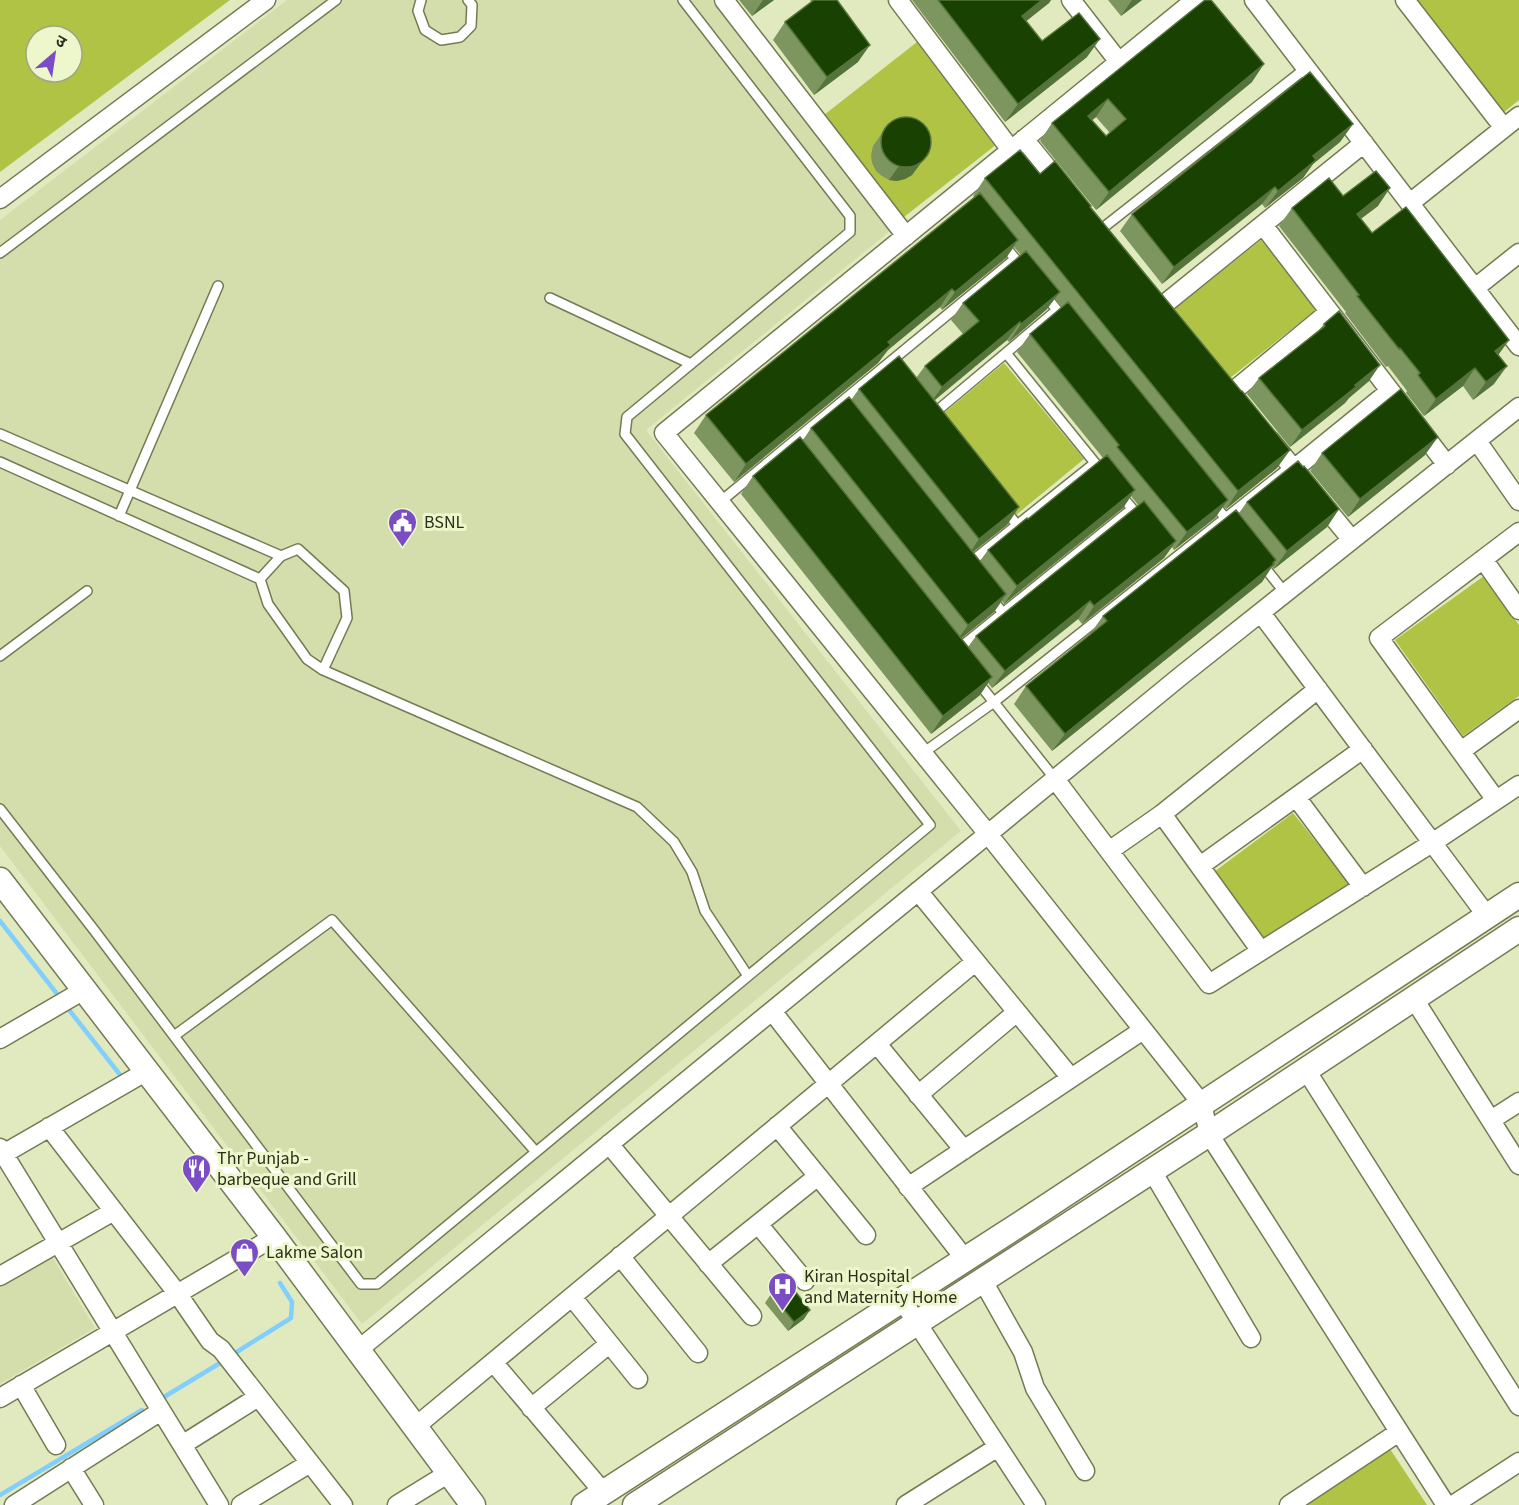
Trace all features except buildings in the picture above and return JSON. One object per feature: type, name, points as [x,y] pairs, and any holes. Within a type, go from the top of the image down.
[{"type":"street","points":[[0,199],[266,0]]},
{"type":"street","points":[[724,0],[906,236]]},
{"type":"street","points":[[898,0],[1018,144],[1076,203]]},
{"type":"street","points":[[1071,0],[1119,62]]},
{"type":"street","points":[[1195,0],[1018,144],[964,195],[906,236],[664,433],[988,834],[1202,1104],[1209,1134],[1446,1505]]},
{"type":"street","points":[[1254,0],[1519,346]]},
{"type":"street","points":[[1405,0],[1504,128]]},
{"type":"street","points":[[1410,203],[1519,116]]},
{"type":"street","points":[[1161,307],[1364,143]]},
{"type":"street","points":[[1263,225],[1447,465]]},
{"type":"street","points":[[1095,226],[1113,248]]},
{"type":"street","points":[[1475,288],[1519,253]]},
{"type":"street","points":[[1147,290],[1175,324]]},
{"type":"street","points":[[1217,375],[1235,397],[1329,312]]},
{"type":"street","points":[[1292,467],[1390,391]]},
{"type":"street","points":[[358,1350],[1055,779],[1519,407]]},
{"type":"street","points":[[1261,429],[1352,540]]},
{"type":"street","points":[[1477,441],[1519,501]]},
{"type":"street","points":[[1496,800],[1379,638],[1519,532]]},
{"type":"street","points":[[1483,559],[1519,609]]},
{"type":"street","points":[[1260,613],[1487,916]]},
{"type":"street","points":[[1109,851],[1162,814],[1317,689]]},
{"type":"street","points":[[1461,751],[1519,709]]},
{"type":"street","points":[[1200,866],[1362,749]]},
{"type":"street","points":[[1055,779],[1209,984],[1432,843],[1519,785]]},
{"type":"street","points":[[1296,797],[1363,887]]},
{"type":"street","points":[[1162,814],[1261,951]]},
{"type":"street","points":[[0,880],[70,998],[147,1071],[274,1237],[473,1505]]},
{"type":"street","points":[[918,891],[1071,1078]]},
{"type":"street","points":[[493,1362],[531,1408],[594,1499],[965,1259],[1519,895]]},
{"type":"street","points":[[635,1505],[1209,1134],[1519,929]]},
{"type":"street","points":[[415,1427],[975,962]]},
{"type":"street","points":[[0,1039],[70,998]]},
{"type":"street","points":[[1414,999],[1519,1165]]},
{"type":"street","points":[[771,1011],[965,1259]]},
{"type":"street","points":[[918,1095],[1017,1012]]},
{"type":"street","points":[[908,1187],[1143,1030]]},
{"type":"street","points":[[877,1044],[964,1150]]},
{"type":"street","points":[[1306,1070],[1519,1406]]},
{"type":"street","points":[[147,1071],[1,1152],[219,1505]]},
{"type":"street","points":[[1491,1120],[1519,1102]]},
{"type":"street","points":[[777,1126],[866,1235]]},
{"type":"street","points":[[49,1127],[177,1293],[210,1341],[228,1358],[343,1505]]},
{"type":"street","points":[[609,1144],[752,1316]]},
{"type":"street","points":[[1152,1171],[1251,1338]]},
{"type":"street","points":[[708,1264],[818,1176]]},
{"type":"street","points":[[0,1276],[114,1211]]},
{"type":"street","points":[[758,1224],[805,1281]]},
{"type":"street","points":[[0,1398],[274,1237]]},
{"type":"street","points":[[620,1256],[698,1353]]},
{"type":"street","points":[[983,1281],[1023,1352],[1035,1388],[1085,1471]]},
{"type":"street","points":[[572,1296],[638,1379]]},
{"type":"street","points":[[902,1300],[1036,1505]]},
{"type":"street","points":[[531,1408],[609,1344]]},
{"type":"street","points":[[21,1385],[56,1445]]},
{"type":"street","points":[[182,1445],[258,1397]]},
{"type":"street","points":[[14,1505],[161,1411]]},
{"type":"street","points":[[1289,1505],[1399,1432]]},
{"type":"street","points":[[915,1503],[998,1447]]},
{"type":"street","points":[[1453,1505],[1519,1462]]},
{"type":"street","points":[[241,1505],[310,1463]]},
{"type":"street","points":[[71,1468],[94,1505]]},
{"type":"street","points":[[397,1505],[449,1473]]},
{"type":"lane","points":[[0,253],[336,0]]},
{"type":"lane","points":[[421,0],[418,11],[425,30],[441,40],[460,37],[471,26],[472,4],[468,0]]},
{"type":"lane","points":[[0,809],[361,1284],[377,1284],[930,825],[625,434],[627,417],[850,232],[850,216],[683,0]]},
{"type":"lane","points":[[1095,226],[1306,68]]},
{"type":"lane","points":[[995,234],[1029,276]]},
{"type":"lane","points":[[720,502],[1016,259]]},
{"type":"lane","points":[[1036,284],[1071,328]]},
{"type":"lane","points":[[119,516],[218,286]]},
{"type":"lane","points":[[550,298],[691,364]]},
{"type":"lane","points":[[930,417],[1057,310]]},
{"type":"lane","points":[[1006,353],[1110,481]]},
{"type":"lane","points":[[888,364],[895,373]]},
{"type":"lane","points":[[837,405],[844,414]]},
{"type":"lane","points":[[923,408],[938,426]]},
{"type":"lane","points":[[0,434],[281,556]]},
{"type":"lane","points":[[789,445],[796,454]]},
{"type":"lane","points":[[0,462],[260,579],[268,604],[307,659],[324,670],[637,807],[674,842],[692,872],[705,911],[748,976]]},
{"type":"lane","points":[[966,566],[1095,463]]},
{"type":"lane","points":[[922,752],[994,702],[1292,467]]},
{"type":"lane","points":[[1117,490],[1146,525]]},
{"type":"lane","points":[[1203,491],[1239,535]]},
{"type":"lane","points":[[995,498],[1017,525]]},
{"type":"lane","points":[[954,652],[1132,509]]},
{"type":"lane","points":[[260,579],[281,556],[298,549],[344,591],[347,618],[324,670]]},
{"type":"lane","points":[[1167,551],[1173,559]]},
{"type":"lane","points":[[958,557],[973,576]]},
{"type":"lane","points":[[1259,560],[1285,593]]},
{"type":"lane","points":[[0,656],[87,591]]},
{"type":"lane","points":[[988,594],[1003,613]]},
{"type":"lane","points":[[947,644],[961,661]]},
{"type":"lane","points":[[974,677],[1055,779]]},
{"type":"lane","points":[[174,1036],[332,921],[536,1152]]},
{"type":"shaded area","points":[[287,0],[711,0],[890,231],[646,430],[961,831],[362,1324],[0,846],[0,220]]},
{"type":"shaded area","points":[[50,1253],[95,1328],[0,1384],[0,1282]]},
{"type":"green space","points":[[0,0],[230,0],[0,172]]},
{"type":"green space","points":[[1415,0],[1519,0],[1519,100],[1504,112]]},
{"type":"green space","points":[[917,42],[997,144],[904,217],[824,115]]},
{"type":"green space","points":[[1261,240],[1317,309],[1230,378],[1175,309]]},
{"type":"green space","points":[[1004,363],[1084,459],[1016,515],[937,419]]},
{"type":"green space","points":[[1484,576],[1519,625],[1519,696],[1463,736],[1395,640]]},
{"type":"green space","points":[[1293,813],[1350,884],[1263,940],[1214,872]]},
{"type":"green space","points":[[1390,1449],[1427,1505],[1304,1505]]},
{"type":"waterway","points":[[0,921],[61,999]]},
{"type":"waterway","points":[[66,1006],[121,1076]]},
{"type":"waterway","points":[[232,1355],[291,1318],[292,1302],[280,1283]]},
{"type":"waterway","points":[[164,1397],[225,1360]]},
{"type":"waterway","points":[[0,1495],[142,1410]]},
{"type":"place","name":"BSNL","points":[[403,548]]},
{"type":"place","name":"Thr Punjab - barbeque and Grill","points":[[196,1194]]},
{"type":"place","name":"Lakme Salon","points":[[245,1278]]},
{"type":"place","name":"Kiran Hospital and Maternity Home","points":[[783,1312]]}]
